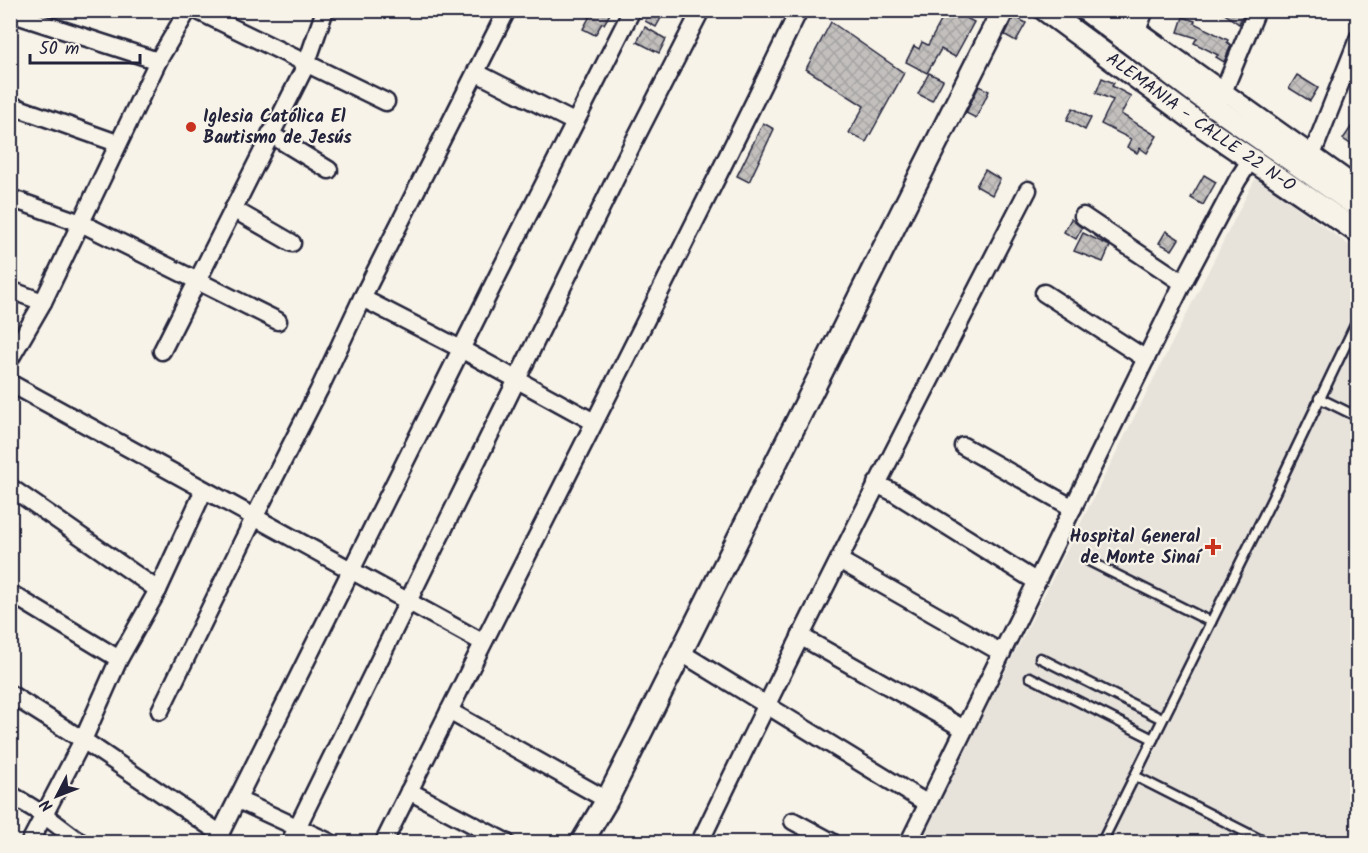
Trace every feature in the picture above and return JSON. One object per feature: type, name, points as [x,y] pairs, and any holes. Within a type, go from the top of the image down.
[{"type":"street","points":[[10,359],[43,302],[158,61],[188,10]]},
{"type":"street","points":[[196,10],[386,102]]},
{"type":"street","points":[[162,351],[306,65],[326,10]]},
{"type":"street","points":[[160,711],[362,298],[507,10]]},
{"type":"street","points":[[10,694],[83,740],[218,838],[632,10]]},
{"type":"street","points":[[290,843],[701,10]]},
{"type":"street","points":[[384,843],[482,642],[717,180],[800,10]]},
{"type":"street","points":[[582,843],[607,800],[1003,10]]},
{"type":"street","name":"ALEMANIA - CALLE 22 N-O","points":[[1045,10],[1251,159],[1358,232]]},
{"type":"street","name":"ALEMANIA - CALLE 22 N-O","points":[[1086,10],[1134,38],[1309,164],[1358,207]]},
{"type":"street","points":[[1110,10],[1134,38],[1145,10]]},
{"type":"street","points":[[1220,100],[1257,10]]},
{"type":"street","points":[[10,12],[158,61]]},
{"type":"street","points":[[1358,39],[1309,164],[1358,187]]},
{"type":"street","points":[[477,73],[574,122]]},
{"type":"street","points":[[10,105],[117,143]]},
{"type":"street","points":[[270,134],[329,170]]},
{"type":"street","points":[[909,843],[1183,283],[1251,159]]},
{"type":"street","points":[[700,843],[766,704],[876,484],[1028,190]]},
{"type":"street","points":[[10,198],[81,223],[278,321]]},
{"type":"street","points":[[233,209],[292,243]]},
{"type":"street","points":[[1083,216],[1183,283]]},
{"type":"street","points":[[10,290],[43,302]]},
{"type":"street","points":[[1044,293],[1146,359]]},
{"type":"street","points":[[362,298],[594,422]]},
{"type":"street","points":[[10,383],[482,642]]},
{"type":"street","points":[[963,446],[1073,508]]},
{"type":"street","points":[[876,484],[894,492],[1036,582]]},
{"type":"street","points":[[10,487],[158,590]]},
{"type":"street","points":[[30,843],[83,740],[119,659],[158,590],[204,490]]},
{"type":"street","points":[[839,560],[1002,653]]},
{"type":"street","points":[[10,593],[119,659]]},
{"type":"street","points":[[800,636],[964,729]]},
{"type":"street","points":[[680,652],[928,804]]},
{"type":"street","points":[[449,711],[607,800]]},
{"type":"street","points":[[410,790],[506,843]]},
{"type":"street","points":[[10,794],[44,815],[80,843]]},
{"type":"street","points":[[238,800],[329,843]]},
{"type":"street","points":[[793,821],[832,843]]},
{"type":"lane","points":[[1102,843],[1358,319]]},
{"type":"lane","points":[[1319,398],[1358,417]]},
{"type":"lane","points":[[1089,561],[1211,622]]},
{"type":"lane","points":[[1040,658],[1162,719]]},
{"type":"lane","points":[[1030,677],[1153,739]]},
{"type":"lane","points":[[1135,777],[1265,843]]},
{"type":"shaded area","name":"Hospital General de Monte Sinaí","points":[[1256,177],[1357,251],[1357,842],[919,842]]},
{"type":"building","points":[[579,10],[608,10],[607,13],[610,14],[595,35],[583,29],[590,16]]},
{"type":"building","points":[[651,10],[662,16],[656,27],[645,21]]},
{"type":"building","points":[[947,10],[952,10],[974,22],[955,57],[941,49],[927,73],[906,62],[914,46],[919,49],[922,42],[928,45]]},
{"type":"building","points":[[1219,10],[1245,10],[1239,24]]},
{"type":"building","points":[[1014,16],[1026,23],[1016,41],[1005,35]]},
{"type":"building","points":[[1183,17],[1195,21],[1194,23],[1228,40],[1227,42],[1231,45],[1224,62],[1216,57],[1218,55],[1194,43],[1197,38],[1178,32]]},
{"type":"building","points":[[831,22],[904,73],[866,142],[849,133],[864,106],[806,69]]},
{"type":"building","points":[[645,27],[666,39],[659,53],[637,42]]},
{"type":"building","points":[[929,73],[943,80],[932,101],[918,94]]},
{"type":"building","points":[[1297,75],[1318,88],[1310,101],[1289,88]]},
{"type":"building","points":[[1102,78],[1114,83],[1112,86],[1131,96],[1121,114],[1157,136],[1147,153],[1140,148],[1137,153],[1127,147],[1131,139],[1101,124],[1113,100],[1096,93]]},
{"type":"building","points":[[979,86],[989,91],[976,118],[966,113]]},
{"type":"building","points":[[1073,108],[1091,118],[1085,130],[1067,120]]},
{"type":"building","points":[[1358,117],[1358,149],[1343,139]]},
{"type":"building","points":[[763,123],[774,129],[749,182],[737,176]]},
{"type":"building","points":[[985,170],[1000,179],[992,195],[976,186]]},
{"type":"building","points":[[1204,175],[1216,182],[1203,205],[1191,198]]},
{"type":"building","points":[[1071,219],[1082,228],[1076,239],[1064,232]]},
{"type":"building","points":[[1166,231],[1179,239],[1172,250],[1159,243]]},
{"type":"building","points":[[1083,233],[1110,246],[1103,262],[1074,251]]},
{"type":"place","name":"Iglesia Católica El Bautismo de Jesús","points":[[191,127]]},
{"type":"place","name":"Hospital General de Monte Sinaí","points":[[1213,547]]}]
